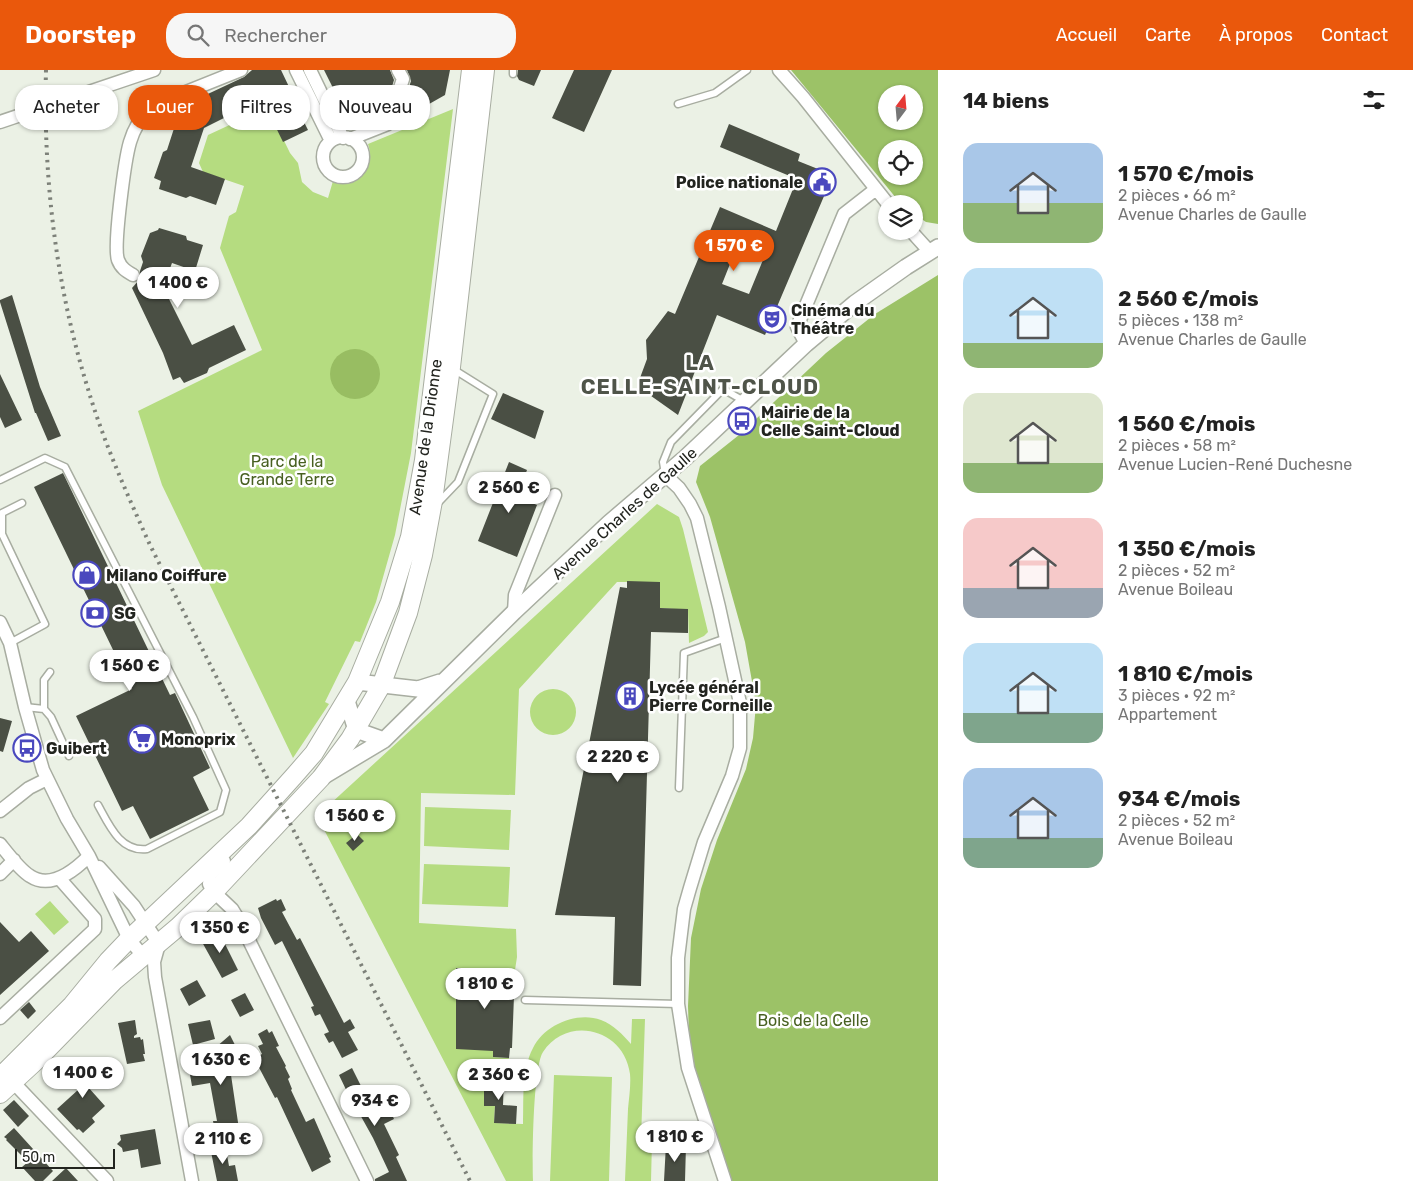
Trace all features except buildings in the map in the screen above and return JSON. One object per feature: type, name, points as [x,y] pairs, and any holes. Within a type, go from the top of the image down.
[{"type":"main road","name":"Avenue de la Drionne","points":[[7,1080],[72,1006],[108,961],[145,922],[249,826],[294,776],[314,753],[357,682],[390,602],[410,537],[424,460],[471,70]]},
{"type":"main road","name":"Avenue de la Drionne","points":[[7,1080],[115,980],[159,944],[214,892],[321,778],[356,730],[381,686],[408,613],[423,555],[431,511],[451,367],[485,70]]},
{"type":"main road","points":[[0,1094],[7,1080]]},
{"type":"street","points":[[3,121],[154,70]]},
{"type":"street","points":[[134,276],[124,270],[118,259],[116,242],[127,154],[135,128],[151,106],[241,70]]},
{"type":"street","points":[[296,70],[341,139]]},
{"type":"street","points":[[310,70],[341,139]]},
{"type":"street","points":[[341,139],[388,124],[403,78],[398,70]]},
{"type":"street","points":[[779,70],[881,195]]},
{"type":"street","points":[[806,344],[798,327],[844,214],[876,188]]},
{"type":"street","points":[[922,240],[934,250]]},
{"type":"street","name":"Avenue Charles de Gaulle","points":[[321,778],[384,740],[514,612],[609,523],[686,458],[806,344],[854,303],[934,250]]},
{"type":"street","points":[[665,475],[679,488],[697,518],[740,703],[740,748],[732,776],[704,842],[684,909],[678,958],[678,1004],[688,1068],[725,1181]]},
{"type":"street","points":[[514,612],[515,595],[555,495]]},
{"type":"street","points":[[0,622],[10,643],[25,707],[47,779],[67,819],[89,856],[129,939],[143,956]]},
{"type":"street","name":"Avenue Charles de Gaulle","points":[[357,682],[418,689],[442,682]]},
{"type":"street","points":[[347,701],[356,730],[384,740]]},
{"type":"street","points":[[0,811],[29,788],[47,779]]},
{"type":"street","points":[[249,826],[248,836],[244,842],[210,874],[209,884],[214,892],[232,909],[240,922],[368,1181]]},
{"type":"street","points":[[0,844],[30,876],[46,882],[59,878],[77,868],[89,856]]},
{"type":"street","points":[[89,856],[134,906],[159,944],[154,962],[155,977],[192,1181]]},
{"type":"street","points":[[0,874],[14,860]]},
{"type":"street","points":[[0,1018],[95,929],[96,919],[59,878]]},
{"type":"street","points":[[7,1080],[107,1181]]},
{"type":"lane","points":[[678,104],[715,93],[747,70]]},
{"type":"lane","points":[[431,511],[458,482],[493,394],[451,367]]},
{"type":"lane","points":[[665,475],[663,462],[671,442],[722,389],[745,402]]},
{"type":"lane","points":[[0,480],[45,458],[65,467],[193,717],[226,790],[220,812],[147,849],[140,850],[126,846],[112,830],[98,804]]},
{"type":"lane","points":[[10,643],[45,624],[2,534],[2,513],[22,503]]},
{"type":"lane","points":[[680,788],[684,653],[726,638]]},
{"type":"lane","points":[[50,672],[44,680],[44,709],[51,717],[69,756]]},
{"type":"lane","points":[[25,707],[44,709]]},
{"type":"lane","points":[[526,1000],[678,1004]]},
{"type":"green space","points":[[791,70],[938,70],[938,224],[923,220],[923,195],[894,195],[885,185],[923,185],[923,140],[878,140],[878,176]]},
{"type":"green space","name":"Parc de la Grande Terre","points":[[453,109],[411,453],[395,535],[376,602],[360,642],[355,641],[325,702],[329,704],[293,758],[162,485],[138,411],[262,350],[220,248],[229,216],[236,212],[244,186],[203,172],[199,163],[208,135],[222,129],[279,130],[290,153],[298,163],[302,182],[313,192],[328,198],[333,181],[345,184],[352,182],[366,170],[370,157],[368,144],[402,130],[430,130],[430,118]]},
{"type":"green space","name":"Bois de la Celle","points":[[938,275],[938,1181],[728,1181],[690,1067],[688,1006],[691,938],[701,889],[717,840],[746,769],[753,738],[756,704],[745,642],[710,517],[696,482],[700,466],[739,435],[826,353],[875,314]]},
{"type":"green space","points":[[657,504],[679,517],[708,632],[689,643],[688,610],[660,608],[660,582],[617,582],[519,689],[515,795],[421,793],[419,923],[516,929],[517,957],[515,970],[457,968],[493,1051],[493,1057],[509,1058],[504,1078],[484,1078],[484,1105],[495,1106],[494,1123],[523,1124],[524,1085],[529,1057],[538,1040],[553,1027],[572,1019],[592,1018],[610,1024],[631,1044],[632,1019],[645,1019],[641,1140],[652,1141],[651,1181],[625,1181],[630,1083],[626,1058],[617,1046],[606,1037],[593,1032],[579,1031],[566,1033],[553,1040],[543,1052],[540,1061],[535,1094],[533,1181],[506,1181],[317,816]]},
{"type":"green space","points":[[553,689],[566,693],[572,699],[576,712],[572,725],[566,731],[553,735],[540,731],[534,725],[530,712],[534,699],[540,693]]},
{"type":"green space","points":[[425,807],[511,810],[509,850],[424,846]]},
{"type":"green space","points":[[424,864],[510,867],[508,907],[422,904]]},
{"type":"green space","points":[[50,901],[69,922],[54,935],[35,914]]},
{"type":"green space","points":[[554,1075],[612,1077],[609,1181],[550,1181]]},
{"type":"shaded area","points":[[350,349],[360,349],[373,356],[380,369],[380,379],[373,392],[360,399],[350,399],[341,395],[334,388],[330,379],[330,369],[334,360],[341,353]]},
{"type":"railway","points":[[46,70],[47,151],[54,231],[60,271],[77,350],[94,409],[109,449],[150,545],[470,1181]]},
{"type":"place","name":"Police nationale","points":[[822,182]]},
{"type":"place","name":"Cinéma du Théâtre","points":[[772,319]]},
{"type":"place","name":"Mairie de la Celle Saint-Cloud","points":[[742,421]]},
{"type":"place","name":"Milano Coiffure","points":[[87,575]]},
{"type":"place","name":"SG","points":[[95,613]]},
{"type":"place","name":"Lycée général Pierre Corneille","points":[[630,696]]},
{"type":"place","name":"Monoprix","points":[[142,739]]},
{"type":"place","name":"Guibert","points":[[27,748]]},
{"type":"district","name":"LA CELLE-SAINT-CLOUD","points":[[700,375]]}]
